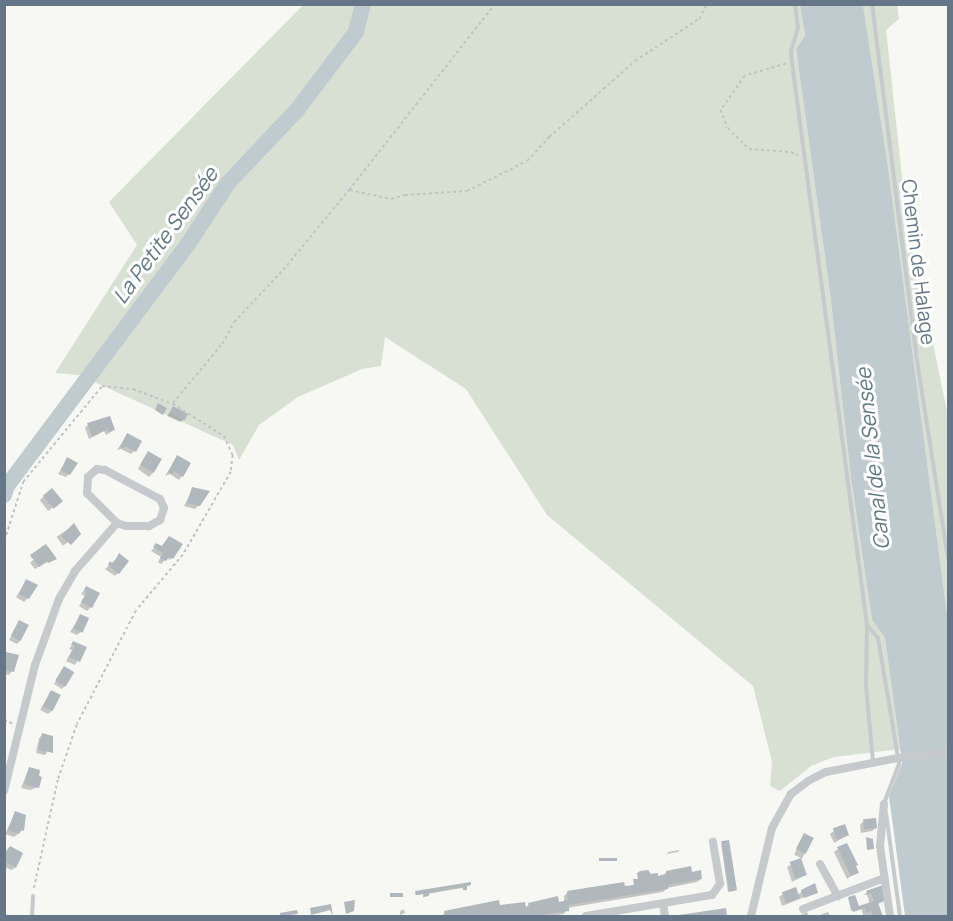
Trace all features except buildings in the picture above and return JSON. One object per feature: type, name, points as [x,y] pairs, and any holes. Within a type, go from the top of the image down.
[{"type":"street","points":[[98,469],[105,470],[152,494],[163,504],[163,515],[152,525],[126,526],[117,523],[87,493],[88,477],[98,469]]},
{"type":"street","points":[[4,791],[35,664],[52,615],[70,578],[117,523]]},
{"type":"street","points":[[751,916],[772,828],[791,794],[826,771],[948,752]]},
{"type":"street","points":[[884,804],[880,840],[890,916]]},
{"type":"street","points":[[586,916],[709,897],[716,893],[720,884],[713,842]]},
{"type":"street","points":[[820,864],[838,896]]},
{"type":"street","points":[[803,909],[884,879]]},
{"type":"street","points":[[663,904],[665,916]]},
{"type":"lane","points":[[795,4],[798,28],[791,51],[792,63],[867,625],[866,685],[873,762]]},
{"type":"lane","name":"Chemin de Halage","points":[[872,4],[916,354],[948,558]]},
{"type":"lane","points":[[867,625],[878,638],[899,765],[884,804],[900,916]]},
{"type":"lane","points":[[32,916],[33,896]]},
{"type":"path","points":[[173,404],[222,344],[234,322],[283,270],[349,190],[495,4]]},
{"type":"path","points":[[349,190],[391,199],[405,195],[467,191],[527,161],[549,137],[635,61],[699,19],[707,4]]},
{"type":"path","points":[[792,63],[745,76],[721,110],[728,128],[748,149],[791,152],[805,157]]},
{"type":"path","points":[[4,541],[23,482],[102,386],[133,389],[173,404],[224,436],[233,455],[231,472],[180,560],[147,597],[131,620],[74,733],[48,819],[33,896]]},
{"type":"shaded area","points":[[303,5],[800,5],[805,37],[796,49],[830,293],[851,478],[872,620],[885,638],[900,749],[834,757],[811,766],[780,791],[770,786],[772,762],[753,686],[547,515],[466,389],[385,337],[381,366],[362,369],[298,397],[259,425],[239,460],[233,445],[79,375],[55,373],[137,245],[109,202]]},
{"type":"shaded area","points":[[863,5],[897,5],[899,19],[886,30],[906,213],[948,416],[948,621],[888,167]]},
{"type":"water","name":"Canal de la Sensée","points":[[800,5],[863,5],[888,167],[948,621],[948,916],[905,916],[889,796],[902,763],[885,638],[872,620],[851,478],[830,293],[796,49],[805,36]]},
{"type":"waterway","name":"La Petite Sensée","points":[[4,495],[7,486],[188,244],[228,183],[297,110],[356,32],[363,4]]}]
